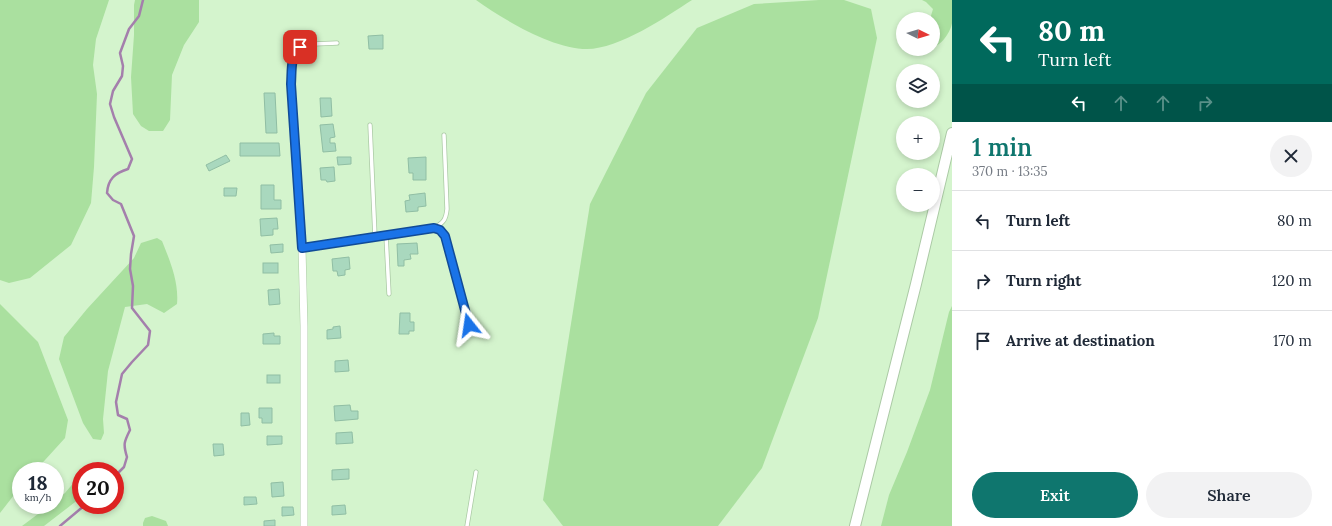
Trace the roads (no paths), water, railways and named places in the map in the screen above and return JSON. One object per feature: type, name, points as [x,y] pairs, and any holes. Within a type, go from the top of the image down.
[{"type":"main road","points":[[855,526],[916,284],[952,133]]},
{"type":"street","points":[[291,84],[302,248],[304,326],[304,526]]},
{"type":"street","points":[[302,248],[434,228]]},
{"type":"lane","points":[[291,84],[295,51],[300,47],[337,43]]},
{"type":"lane","points":[[370,125],[375,236]]},
{"type":"lane","points":[[434,228],[443,223],[448,209],[444,135]]},
{"type":"lane","points":[[434,228],[440,230],[445,236],[469,325]]},
{"type":"lane","points":[[386,235],[389,294]]},
{"type":"lane","points":[[467,526],[476,472]]},
{"type":"waterway","points":[[124,467],[127,457],[125,443],[126,437],[130,430],[127,419],[118,415],[116,402],[122,374],[148,345],[150,331],[132,308],[133,286],[130,269],[134,236],[121,204],[113,200],[107,193],[109,184],[113,177],[119,172],[128,169],[132,159],[110,104],[113,91],[122,76],[123,66],[120,53],[129,29],[139,16],[143,0]]},
{"type":"waterway","points":[[60,526],[74,514]]}]
